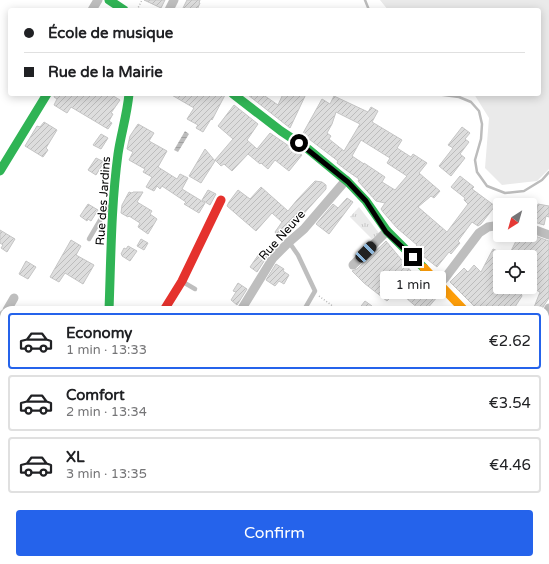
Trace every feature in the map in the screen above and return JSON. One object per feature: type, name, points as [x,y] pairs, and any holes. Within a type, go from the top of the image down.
[{"type":"street","points":[[110,0],[121,8]]},
{"type":"street","points":[[0,171],[46,96]]},
{"type":"street","name":"Rue des Jardins","points":[[109,306],[114,197],[118,153],[128,107],[129,96]]},
{"type":"street","points":[[236,96],[346,180],[366,201],[386,232],[403,247],[460,306]]},
{"type":"street","name":"Rue Neuve","points":[[243,306],[273,258],[288,238],[304,229],[346,180]]},
{"type":"street","points":[[166,306],[182,281],[221,200]]},
{"type":"street","points":[[439,284],[480,233],[488,227],[493,226]]},
{"type":"street","points":[[537,230],[549,234]]},
{"type":"street","points":[[353,265],[365,250],[386,232]]},
{"type":"street","points":[[9,306],[14,298]]},
{"type":"lane","points":[[89,239],[114,197]]},
{"type":"lane","points":[[288,238],[315,291],[306,306]]},
{"type":"lane","points":[[182,281],[195,289]]},
{"type":"path","points":[[315,291],[321,298],[332,306]]},
{"type":"green space","points":[[380,0],[549,0],[549,169],[537,181],[502,185],[485,168],[489,118],[475,96],[541,96],[541,8],[386,8]]},
{"type":"green space","points":[[359,207],[379,233],[372,239],[350,217]]},
{"type":"shaded area","points":[[185,131],[189,134],[178,152],[174,150]]},
{"type":"building","points":[[144,0],[165,0],[161,8]]},
{"type":"building","points":[[187,0],[200,0],[198,8],[183,8]]},
{"type":"building","points":[[113,96],[120,100],[111,113],[113,114],[109,121],[112,123],[108,129],[71,107],[67,113],[54,105],[57,99],[54,97]]},
{"type":"building","points":[[173,96],[224,96],[212,120],[211,119],[203,132],[196,128],[198,125],[187,119],[194,108]]},
{"type":"building","points":[[249,96],[265,96],[278,105],[282,96],[305,96],[290,128]]},
{"type":"building","points":[[334,96],[368,112],[371,107],[378,111],[372,122],[402,140],[397,148],[411,157],[413,154],[427,163],[419,173],[440,191],[434,198],[431,196],[418,207],[447,232],[468,204],[464,200],[465,198],[451,187],[460,176],[474,187],[472,189],[493,205],[493,209],[481,224],[478,226],[472,222],[458,241],[460,243],[451,254],[449,252],[437,267],[415,248],[417,245],[397,228],[383,212],[381,209],[385,203],[376,201],[358,181],[359,179],[337,163],[338,161],[302,135],[322,99],[330,104]],"holes":[[[336,112],[360,124],[344,151],[329,139],[331,136],[327,133]],[[361,140],[390,158],[387,163],[407,176],[395,190],[382,182],[385,177],[352,156]]]},
{"type":"building","points":[[234,105],[258,124],[247,140],[257,149],[270,133],[302,155],[289,171],[275,160],[268,169],[248,154],[232,171],[224,164],[221,166],[215,160],[233,139],[218,126]]},
{"type":"building","points":[[44,122],[57,130],[46,148],[48,150],[43,157],[25,146],[37,126],[40,127]]},
{"type":"building","points":[[138,124],[154,133],[149,141],[167,151],[158,167],[177,179],[180,174],[188,178],[182,189],[205,203],[199,213],[184,204],[186,202],[162,186],[160,189],[157,186],[154,191],[146,187],[152,177],[143,172],[145,169],[129,160],[133,152],[127,149],[130,136]]},
{"type":"building","points":[[462,127],[470,133],[465,139],[469,142],[460,154],[465,158],[451,176],[439,166],[453,148],[448,145]]},
{"type":"building","points":[[101,134],[108,138],[101,149],[93,145]]},
{"type":"building","points":[[205,149],[215,161],[201,183],[189,176]]},
{"type":"building","points":[[96,158],[104,162],[96,175],[88,170]]},
{"type":"building","points":[[315,181],[322,182],[326,185],[326,189],[290,229],[288,228],[280,239],[275,232],[282,222],[272,213],[256,231],[227,206],[238,190],[250,199],[261,187],[288,211]]},
{"type":"building","points":[[208,190],[216,194],[210,205],[202,200]]},
{"type":"building","points":[[129,192],[143,192],[137,202],[152,211],[150,214],[157,219],[148,234],[138,227],[140,223],[121,213],[122,205]]},
{"type":"building","points":[[347,198],[353,202],[329,234],[316,224],[333,204],[338,208]]},
{"type":"building","points":[[88,204],[98,210],[91,221],[88,219],[87,221],[80,216]]},
{"type":"building","points":[[538,204],[549,206],[549,217],[546,216],[544,225],[537,223]]},
{"type":"building","points":[[0,230],[15,239],[7,252],[1,248],[3,245],[0,243]]},
{"type":"building","points":[[537,237],[549,241],[549,298],[544,306],[535,306],[540,292],[537,290],[537,250],[512,250],[516,242],[537,242]]},
{"type":"building","points":[[141,239],[148,243],[144,250],[137,246]]},
{"type":"building","points":[[71,240],[81,246],[76,255],[94,265],[83,284],[65,273],[59,282],[50,277]]},
{"type":"building","points":[[386,241],[411,271],[397,291],[387,301],[364,283],[352,271],[357,269]]},
{"type":"building","points":[[128,246],[137,251],[130,261],[121,254],[124,248],[126,249]]},
{"type":"building","points":[[493,249],[495,250],[493,250],[493,294],[521,294],[522,296],[516,306],[474,306],[450,282],[464,268],[468,272],[474,265],[481,272]]},
{"type":"building","points":[[261,251],[268,255],[257,272],[250,267]]},
{"type":"building","points":[[26,261],[36,267],[28,279],[19,274]]},
{"type":"building","points":[[276,264],[284,269],[283,271],[289,275],[284,284],[279,281],[275,286],[266,280]]},
{"type":"building","points":[[420,280],[438,296],[429,306],[415,306],[405,297]]},
{"type":"building","points":[[238,283],[247,289],[237,305],[231,300],[236,292],[233,291]]},
{"type":"building","points":[[365,301],[372,306],[361,306]]},
{"type":"waterway","points":[[365,0],[368,8]]},
{"type":"waterway","points":[[451,96],[459,97],[471,102],[479,111],[482,124],[481,139],[475,160],[477,172],[487,186],[505,193],[524,191],[542,180],[549,172]]},
{"type":"traffic: fast","points":[[109,0],[121,8]]},
{"type":"traffic: fast","points":[[0,171],[46,96]]},
{"type":"traffic: fast","points":[[109,306],[114,193],[118,154],[129,96]]},
{"type":"traffic: fast","points":[[236,96],[281,131],[308,149],[348,182],[366,201],[387,231],[424,268]]},
{"type":"traffic: slow","points":[[424,268],[460,306]]},
{"type":"traffic: jam","points":[[166,306],[182,281],[221,200]]},
{"type":"route","points":[[299,143],[342,176],[366,201],[386,232],[413,257]]}]
